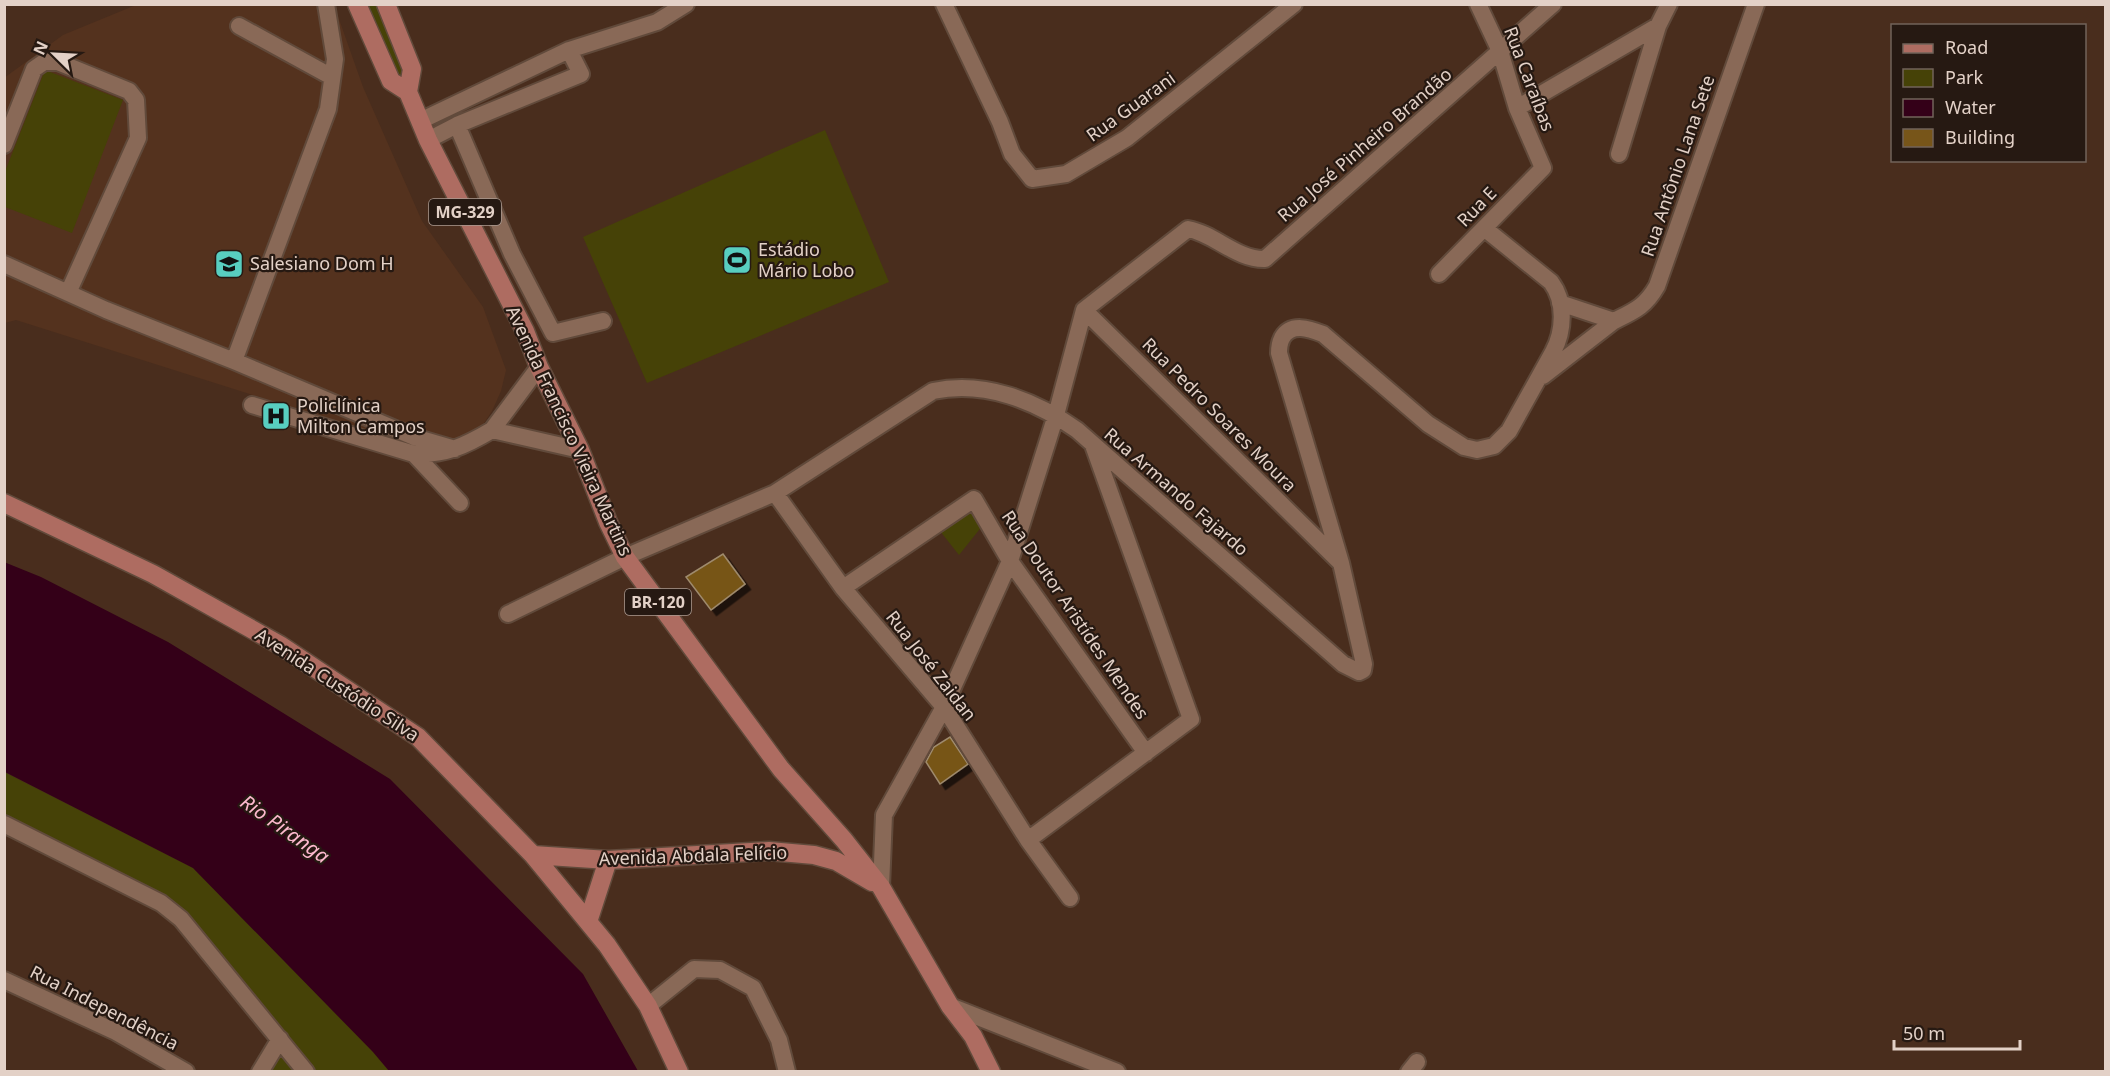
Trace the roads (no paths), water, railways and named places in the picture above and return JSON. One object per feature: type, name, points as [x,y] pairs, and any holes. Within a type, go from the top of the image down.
[{"type":"main road","name":"Avenida Francisco Vieira Martins","points":[[357,4],[391,81],[408,92]]},
{"type":"main road","name":"Avenida Francisco Vieira Martins","points":[[386,4],[412,69],[408,92],[428,140],[525,331],[539,367],[580,450],[608,522],[625,557],[781,769],[881,886]]},
{"type":"main road","name":"Avenida Custódio Silva","points":[[4,503],[153,574],[280,645],[418,736],[533,855],[592,926],[636,985],[679,1071]]},
{"type":"main road","name":"Avenida Abdala Felício","points":[[533,855],[608,860],[769,851],[814,855],[836,861],[881,886]]},
{"type":"main road","points":[[592,926],[608,860]]},
{"type":"main road","points":[[881,886],[950,1006],[973,1036],[990,1071]]},
{"type":"street","points":[[234,361],[328,109],[335,59],[326,4]]},
{"type":"street","points":[[420,121],[569,50],[657,22],[686,4]]},
{"type":"street","name":"Rua Guarani","points":[[944,4],[1000,122],[1012,154],[1032,179],[1066,174],[1127,138],[1294,4]]},
{"type":"street","name":"Rua Caraíbas","points":[[1478,4],[1500,51],[1517,108],[1543,168]]},
{"type":"street","name":"Rua José Pinheiro Brandão","points":[[1084,310],[1188,229],[1201,232],[1253,259],[1265,259],[1553,4]]},
{"type":"street","points":[[1619,154],[1658,26],[1669,4]]},
{"type":"street","name":"Rua Antônio Lana Sete","points":[[1537,381],[1614,321],[1638,309],[1649,299],[1657,286],[1756,4]]},
{"type":"street","points":[[239,26],[332,77]]},
{"type":"street","points":[[1517,108],[1658,26]]},
{"type":"street","points":[[428,140],[457,125],[581,74],[569,50]]},
{"type":"street","points":[[4,145],[34,69],[44,62],[58,62],[129,91],[136,100],[138,138],[68,293]]},
{"type":"street","points":[[457,125],[512,254],[553,333],[603,321]]},
{"type":"street","name":"Rua E","points":[[1439,274],[1543,168]]},
{"type":"street","points":[[1484,228],[1551,282],[1557,291],[1562,318],[1559,341],[1537,381]]},
{"type":"street","points":[[4,264],[106,310],[414,437],[455,449]]},
{"type":"street","points":[[1560,303],[1614,321]]},
{"type":"street","points":[[881,886],[884,815],[944,707],[1010,561],[1056,415],[1084,310]]},
{"type":"street","name":"Rua Pedro Soares Moura","points":[[1084,310],[1341,563]]},
{"type":"street","name":"Rua Armando Fajardo","points":[[508,614],[625,557],[775,493],[933,392],[954,387],[975,388],[1028,402],[1056,415],[1093,444],[1343,664],[1359,672],[1363,670],[1364,664],[1341,563],[1279,353],[1282,338],[1293,328],[1306,328],[1323,334],[1428,424],[1464,447],[1486,449],[1501,440],[1509,431],[1537,381]]},
{"type":"street","points":[[252,405],[414,454],[436,454],[470,443],[492,430],[539,367]]},
{"type":"street","points":[[492,430],[580,450]]},
{"type":"street","points":[[1028,840],[1191,719],[1093,444]]},
{"type":"street","points":[[414,454],[460,504]]},
{"type":"street","name":"Rua José Zaidan","points":[[775,493],[843,588],[944,707],[1028,840],[1070,898]]},
{"type":"street","name":"Rua Doutor Aristídes Mendes","points":[[843,588],[974,499],[1010,561],[1146,753]]},
{"type":"street","points":[[4,824],[161,903],[181,920],[306,1071]]},
{"type":"street","points":[[648,1006],[694,969],[720,970],[753,988],[779,1040],[787,1071]]},
{"type":"street","name":"Rua Independência","points":[[4,980],[116,1032],[186,1071]]},
{"type":"street","points":[[950,1006],[1117,1071]]},
{"type":"street","points":[[260,1071],[280,1039]]},
{"type":"water","name":"Rio Piranga","points":[[4,562],[41,577],[168,642],[390,779],[583,974],[638,1071],[389,1071],[193,868],[5,772]]},
{"type":"place","name":"Estádio Mário Lobo","points":[[737,260]]},
{"type":"place","name":"Salesiano Dom H","points":[[229,264]]},
{"type":"place","name":"Policlínica Milton Campos","points":[[276,416]]}]
